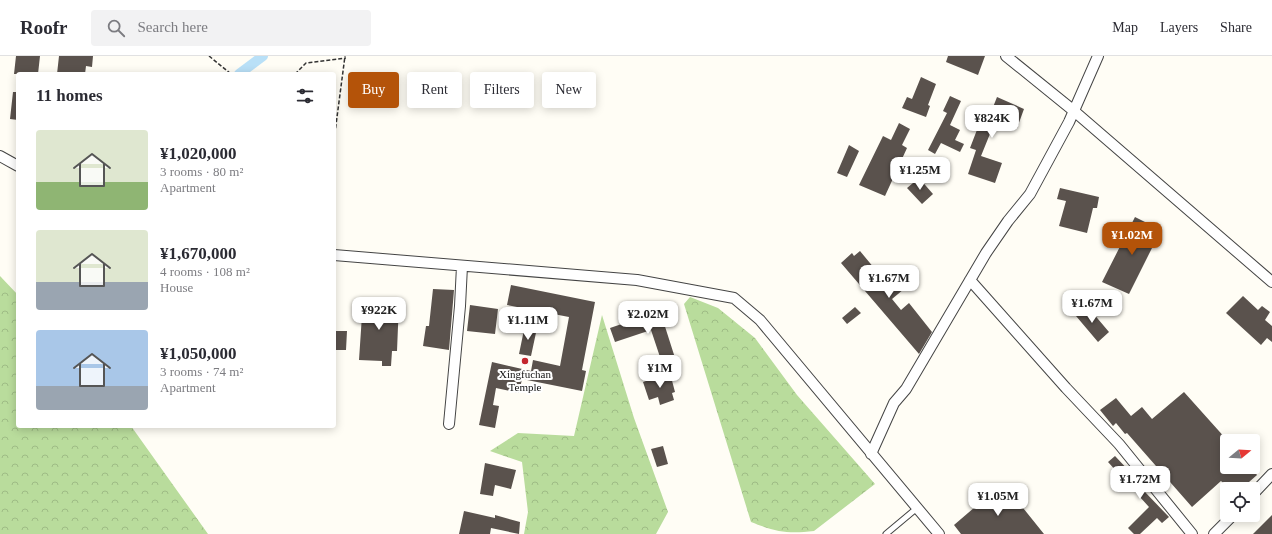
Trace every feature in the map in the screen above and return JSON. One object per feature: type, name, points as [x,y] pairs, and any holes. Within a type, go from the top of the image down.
[{"type":"street","points":[[1006,56],[1074,111],[1272,282]]},
{"type":"street","points":[[870,454],[894,403],[906,389],[970,280],[1008,220],[1030,194],[1074,111],[1098,56]]},
{"type":"street","points":[[0,156],[16,165]]},
{"type":"street","points":[[336,255],[636,280],[734,298],[760,320],[870,454],[939,534]]},
{"type":"street","points":[[449,424],[460,306],[462,266]]},
{"type":"street","points":[[970,280],[1066,388],[1120,444],[1192,534]]},
{"type":"street","points":[[1260,487],[1272,474]]},
{"type":"street","points":[[1214,534],[1226,522]]},
{"type":"lane","points":[[886,534],[917,508]]},
{"type":"path","points":[[209,56],[228,72]]},
{"type":"path","points":[[297,72],[306,63],[345,57],[336,125]]},
{"type":"green space","points":[[0,276],[16,293],[16,428],[132,428],[208,534],[0,534]]},
{"type":"green space","points":[[690,297],[718,308],[755,338],[797,395],[875,484],[814,531],[782,531],[751,522],[684,304]]},
{"type":"green space","points":[[602,315],[634,418],[668,512],[656,534],[524,534],[528,512],[522,462],[490,451],[518,433],[574,436]]},
{"type":"building","points":[[16,56],[40,56],[38,72],[16,72],[16,74],[14,74]]},
{"type":"building","points":[[59,56],[93,56],[92,67],[86,66],[85,72],[57,72]]},
{"type":"building","points":[[948,56],[985,56],[978,75],[946,62]]},
{"type":"building","points":[[921,77],[936,84],[928,105],[930,106],[926,117],[902,108],[907,97],[912,99]]},
{"type":"building","points":[[13,92],[16,92],[16,120],[10,119]]},
{"type":"building","points":[[950,96],[961,101],[950,125],[960,130],[955,140],[964,144],[960,152],[941,143],[935,154],[928,150],[947,113],[943,111]]},
{"type":"building","points":[[997,97],[1024,109],[1017,128],[996,119],[981,156],[1002,163],[995,183],[968,174],[976,150],[970,148],[980,122],[986,125]]},
{"type":"building","points":[[899,123],[910,129],[902,145],[907,148],[885,196],[859,185],[883,136],[891,140]]},
{"type":"building","points":[[849,145],[859,151],[847,177],[837,173]]},
{"type":"building","points":[[919,178],[933,194],[922,204],[907,188]]},
{"type":"building","points":[[1060,188],[1099,197],[1097,208],[1093,208],[1087,233],[1059,226],[1066,201],[1057,199]]},
{"type":"building","points":[[1135,217],[1161,230],[1129,294],[1102,282]]},
{"type":"building","points":[[860,251],[884,280],[898,269],[910,284],[892,299],[901,310],[909,303],[932,332],[919,354],[841,263],[852,253],[854,256]]},
{"type":"building","points":[[511,285],[595,302],[582,370],[586,371],[582,391],[522,379],[519,393],[496,388],[493,405],[499,406],[495,428],[479,425],[492,362],[531,371],[533,360],[560,366],[569,317],[507,305]]},
{"type":"building","points":[[433,289],[454,290],[449,350],[423,346],[426,326],[429,326]]},
{"type":"building","points":[[1243,296],[1258,310],[1262,306],[1270,312],[1265,320],[1272,326],[1272,342],[1267,338],[1261,345],[1226,313]]},
{"type":"building","points":[[363,300],[399,302],[397,351],[392,351],[391,366],[382,366],[382,361],[359,360]]},
{"type":"building","points":[[470,305],[498,309],[495,334],[467,331]]},
{"type":"building","points":[[1087,306],[1109,332],[1098,342],[1076,316]]},
{"type":"building","points":[[855,307],[861,313],[847,324],[842,318]]},
{"type":"building","points":[[651,314],[652,317],[661,314],[676,361],[663,366],[651,330],[615,342],[610,328]]},
{"type":"building","points":[[525,325],[537,328],[531,356],[519,354]]},
{"type":"building","points":[[336,331],[347,331],[346,350],[336,350]]},
{"type":"building","points":[[670,373],[675,392],[672,393],[674,400],[660,405],[658,397],[649,400],[643,382]]},
{"type":"building","points":[[1184,392],[1222,434],[1220,434],[1220,474],[1257,475],[1249,482],[1221,481],[1192,507],[1127,433],[1125,434],[1116,423],[1113,426],[1100,410],[1116,398],[1131,416],[1142,407],[1152,419]]},
{"type":"building","points":[[663,446],[668,464],[657,467],[651,449]]},
{"type":"building","points":[[1115,456],[1147,490],[1145,492],[1169,517],[1162,523],[1157,518],[1140,534],[1134,534],[1128,528],[1149,507],[1108,462]]},
{"type":"building","points":[[485,463],[516,470],[511,489],[495,485],[493,496],[480,494]]},
{"type":"building","points":[[1003,483],[1044,534],[961,534],[954,525]]},
{"type":"building","points":[[464,511],[495,518],[495,515],[520,522],[519,534],[491,528],[490,534],[459,534]]},
{"type":"building","points":[[1272,515],[1272,534],[1253,534]]},
{"type":"waterway","points":[[242,72],[263,56]]},
{"type":"place","name":"Xingfuchan Temple","points":[[525,361]]}]
